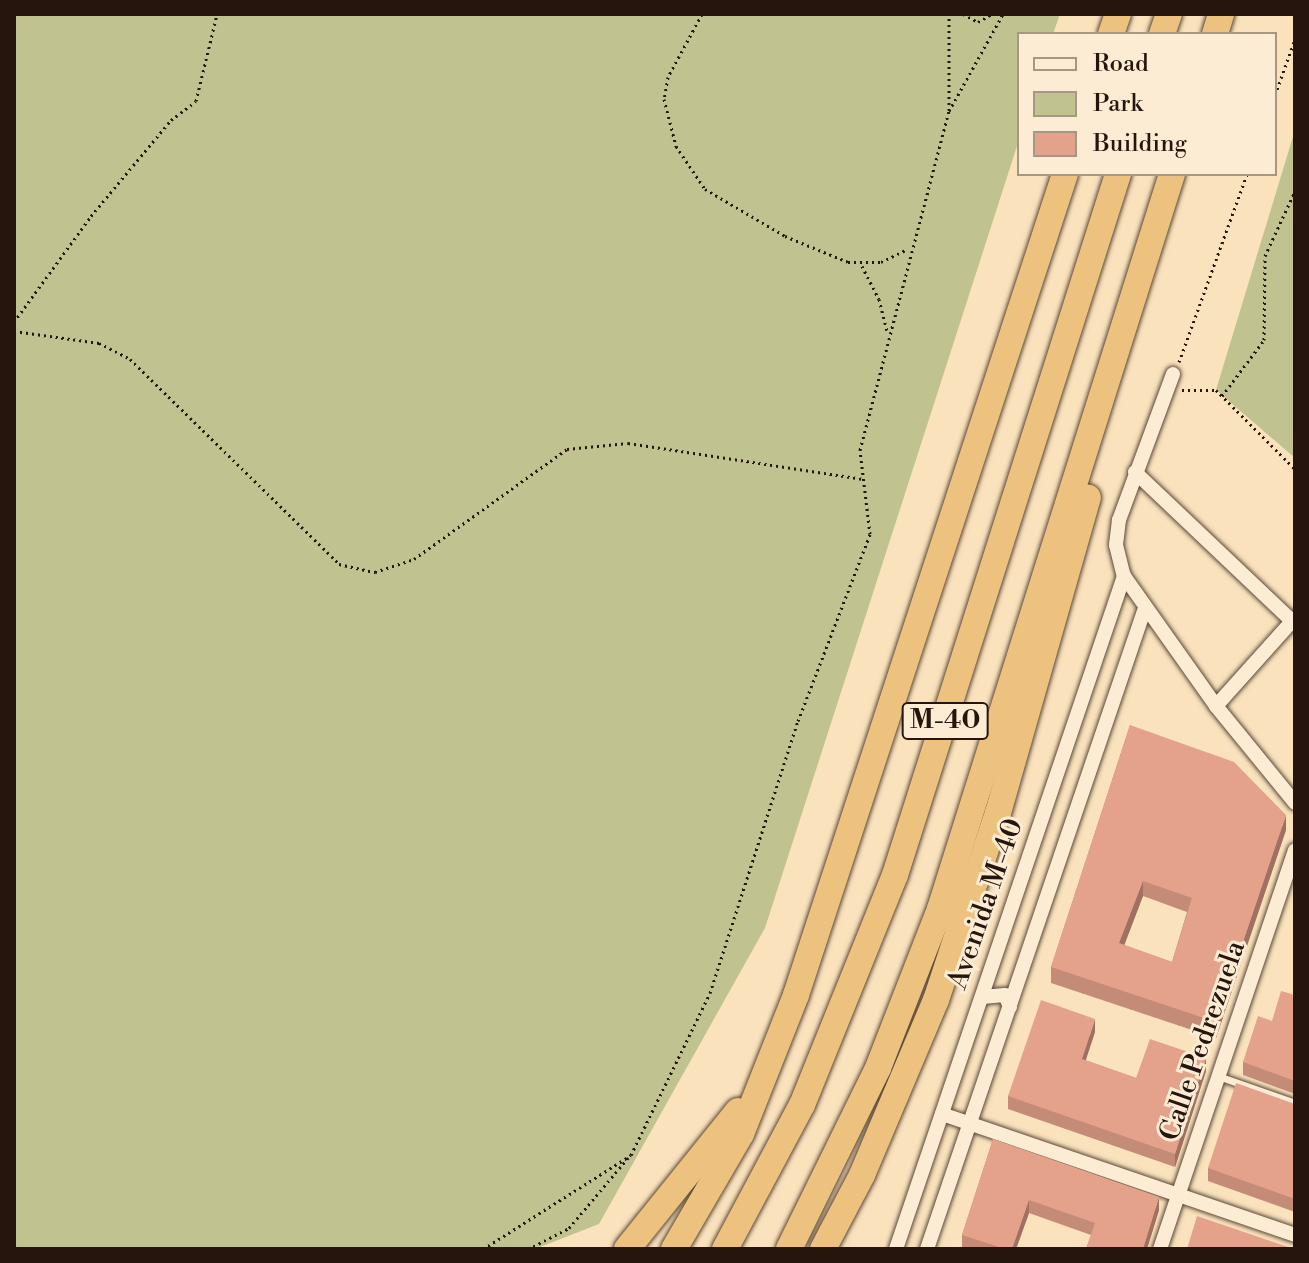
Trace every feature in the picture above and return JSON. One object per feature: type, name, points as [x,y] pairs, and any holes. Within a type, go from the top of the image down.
[{"type":"highway","points":[[674,1249],[741,1134],[796,995],[1064,176]]},
{"type":"highway","name":"M-40","points":[[725,1249],[802,1105],[895,875],[1117,176]]},
{"type":"highway","name":"M-40","points":[[789,1249],[878,1068],[940,909],[1171,176]]},
{"type":"highway","points":[[823,1249],[904,1081],[998,813],[1148,297],[1145,264]]},
{"type":"highway","points":[[627,1249],[761,1079]]},
{"type":"street","points":[[1175,372],[1135,472],[1116,545],[1124,576],[1144,611],[1295,803]]},
{"type":"street","points":[[1135,472],[1294,621],[1216,706]]},
{"type":"street","name":"Avenida M-40","points":[[896,1249],[1124,576]]},
{"type":"street","name":"Avenida M-40","points":[[927,1249],[1144,611]]},
{"type":"street","name":"Calle Pedrezuela","points":[[1160,1249],[1295,850]]},
{"type":"street","points":[[982,997],[1005,995],[1010,1007]]},
{"type":"street","points":[[942,1114],[1295,1235]]},
{"type":"lane","points":[[1218,1076],[1295,1103]]},
{"type":"path","points":[[14,322],[91,216],[171,120],[196,101],[217,14]]},
{"type":"path","points":[[702,14],[668,77],[664,99],[676,146],[705,189],[731,206],[785,236],[862,266],[879,299],[888,335]]},
{"type":"path","points":[[528,1249],[569,1228],[631,1155],[710,993],[798,721],[870,534],[860,450],[910,248],[949,111],[953,44],[949,14]]},
{"type":"path","points":[[963,14],[978,22],[992,14]]},
{"type":"path","points":[[949,111],[1003,14]]},
{"type":"path","points":[[1277,89],[1295,39]]},
{"type":"path","points":[[1175,372],[1246,176]]},
{"type":"path","points":[[1222,396],[1264,340],[1265,256],[1295,191]]},
{"type":"path","points":[[862,266],[910,248]]},
{"type":"path","points":[[14,331],[99,343],[130,359],[339,564],[375,572],[414,559],[567,449],[628,443],[863,479]]},
{"type":"path","points":[[1167,390],[1216,390],[1295,469]]},
{"type":"path","points":[[483,1249],[631,1155]]},
{"type":"green space","points":[[14,14],[1060,14],[1054,32],[1017,32],[1017,146],[765,928],[599,1224],[535,1249],[14,1249]]},
{"type":"green space","points":[[1295,130],[1295,458],[1216,390]]},
{"type":"building","points":[[1130,725],[1234,762],[1286,815],[1216,1022],[1051,967]],"holes":[[[1143,881],[1192,898],[1172,962],[1119,943]]]},
{"type":"building","points":[[1281,991],[1295,995],[1295,1081],[1243,1062],[1258,1016],[1272,1021]]},
{"type":"building","points":[[1041,1000],[1095,1019],[1082,1059],[1136,1078],[1150,1039],[1206,1058],[1175,1154],[1008,1096]]},
{"type":"building","points":[[1236,1083],[1295,1104],[1295,1199],[1208,1168]]},
{"type":"building","points":[[993,1139],[1159,1197],[1143,1249],[1086,1249],[1095,1223],[1029,1200],[1012,1249],[962,1235]]},
{"type":"building","points":[[1197,1216],[1294,1249],[1187,1249]]}]
